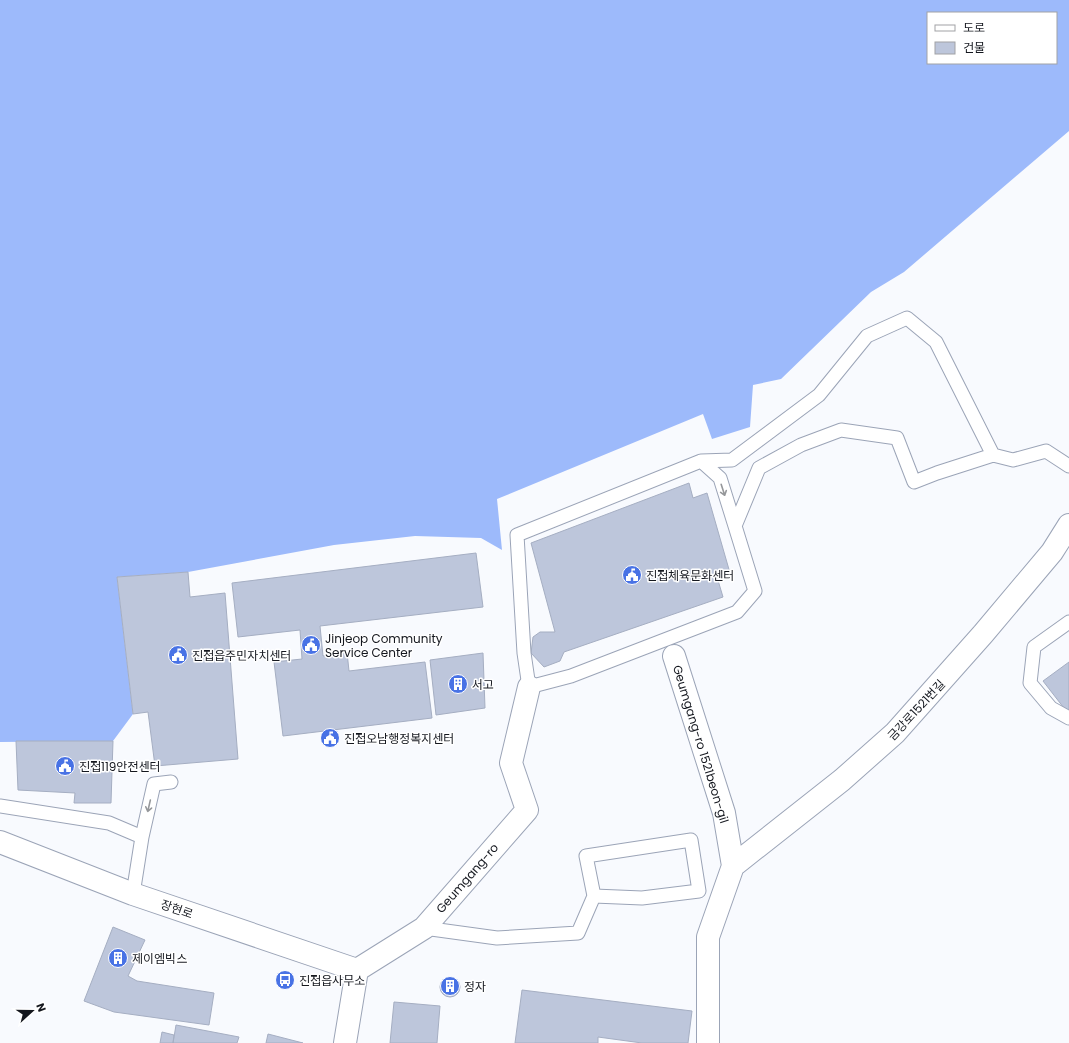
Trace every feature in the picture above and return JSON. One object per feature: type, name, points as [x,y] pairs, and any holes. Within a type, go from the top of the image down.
[{"type":"street","name":"금강로1521번길","points":[[733,866],[842,780],[895,733],[983,634],[1052,552],[1069,525]]},
{"type":"street","name":"Geumgang-ro 1521beon-gil","points":[[674,656],[724,813],[733,866],[708,936],[708,1043]]},
{"type":"street","name":"Geumgang-ro","points":[[357,970],[424,928],[527,810],[511,763],[529,687]]},
{"type":"street","name":"장현로","points":[[0,842],[133,894],[357,970]]},
{"type":"street","points":[[344,1043],[357,970]]},
{"type":"lane","points":[[701,461],[720,478],[755,591],[737,612],[571,676],[529,687],[524,653],[517,535],[701,461],[732,460],[819,395],[868,336],[907,318],[936,342],[993,455]]},
{"type":"lane","points":[[735,526],[759,468],[801,445],[840,430],[897,438],[914,482],[993,455],[1013,460],[1046,451],[1069,466]]},
{"type":"lane","points":[[1069,622],[1034,647],[1030,683],[1051,708],[1069,718]]},
{"type":"lane","points":[[133,894],[142,837],[154,784],[171,782]]},
{"type":"lane","points":[[0,806],[109,823],[142,837]]},
{"type":"lane","points":[[424,928],[497,938],[578,932],[594,896],[586,856],[691,840],[699,891],[642,898],[594,896]]},
{"type":"shaded area","points":[[0,0],[1069,0],[1069,131],[904,272],[871,292],[781,379],[753,385],[750,427],[712,439],[703,414],[497,499],[502,550],[481,538],[415,536],[334,545],[188,572],[117,577],[133,714],[113,741],[0,742]]},
{"type":"building","name":"진접체육문화센터","points":[[689,483],[693,498],[707,493],[730,573],[717,577],[723,597],[564,652],[560,661],[544,667],[531,653],[533,637],[540,632],[555,632],[531,543]]},
{"type":"building","name":"Jinjeop Community Service Center","points":[[476,553],[483,607],[320,626],[323,656],[347,652],[349,671],[425,662],[432,718],[283,736],[274,662],[302,659],[300,630],[238,637],[232,583]]},
{"type":"building","name":"진접읍주민자치센터","points":[[188,572],[190,597],[225,593],[238,759],[155,766],[148,712],[133,714],[117,577]]},
{"type":"building","name":"서고","points":[[483,653],[485,708],[436,715],[430,660]]},
{"type":"building","points":[[1069,662],[1069,710],[1067,712],[1043,681]]},
{"type":"building","name":"진접119안전센터","points":[[16,741],[113,741],[111,803],[74,803],[75,793],[18,790]]},
{"type":"building","name":"제이엠빅스","points":[[113,927],[145,940],[128,976],[137,981],[214,993],[209,1025],[114,1012],[84,1001]]},
{"type":"building","name":"정자","points":[[446,977],[454,977],[460,983],[460,991],[454,997],[446,997],[440,991],[440,983]]},
{"type":"building","points":[[522,990],[692,1011],[688,1043],[642,1043],[598,1037],[598,1043],[515,1043]]},
{"type":"building","points":[[394,1002],[440,1006],[437,1043],[390,1043]]},
{"type":"building","points":[[176,1025],[239,1037],[237,1043],[173,1043]]},
{"type":"building","points":[[162,1032],[174,1035],[173,1043],[160,1043]]},
{"type":"building","points":[[268,1034],[303,1043],[266,1043]]},
{"type":"place","name":"진접체육문화센터","points":[[632,575]]},
{"type":"place","name":"Jinjeop Community Service Center","points":[[311,645]]},
{"type":"place","name":"진접읍주민자치센터","points":[[178,655]]},
{"type":"place","name":"서고","points":[[458,684]]},
{"type":"place","name":"진접오남행정복지센터","points":[[330,738]]},
{"type":"place","name":"진접119안전센터","points":[[65,766]]},
{"type":"place","name":"제이엠빅스","points":[[118,958]]},
{"type":"place","name":"진접읍사무소","points":[[285,980]]},
{"type":"place","name":"정자","points":[[450,986]]}]
